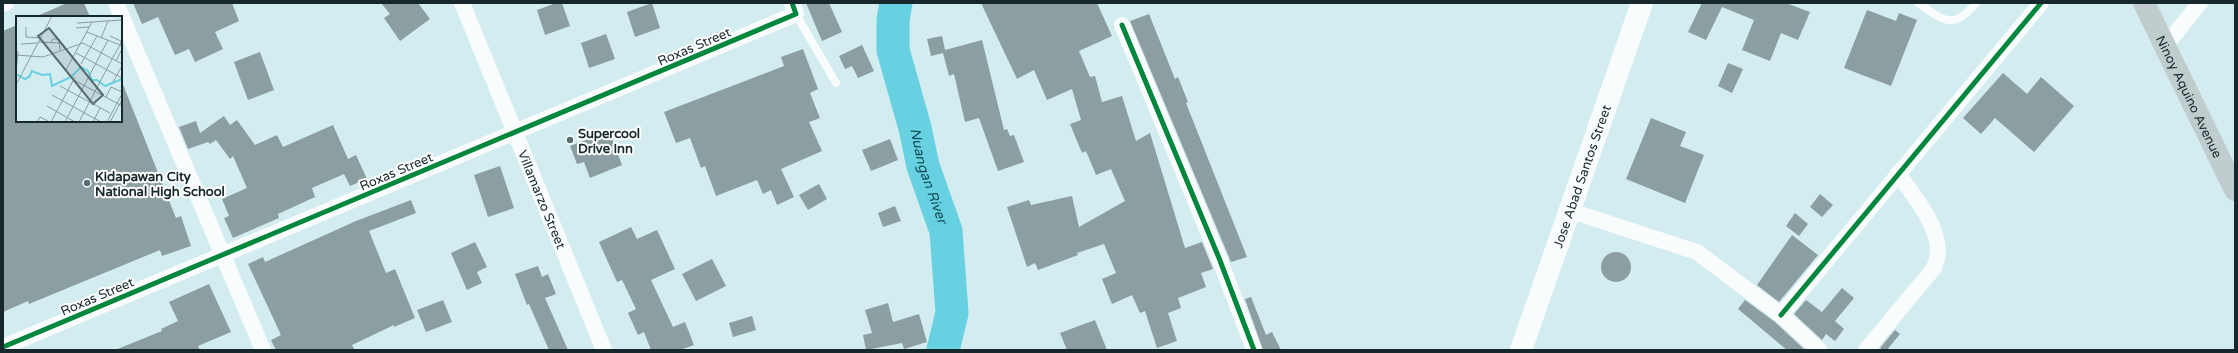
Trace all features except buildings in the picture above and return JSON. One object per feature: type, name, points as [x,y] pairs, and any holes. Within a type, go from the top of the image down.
[{"type":"main road","name":"Jose Abad Santos Street","points":[[1521,350],[1571,211],[1642,3]]},
{"type":"main road","name":"Ninoy Aquino Avenue","points":[[2144,3],[2166,45],[2235,190]]},
{"type":"street","points":[[116,3],[122,16]]},
{"type":"street","name":"Villamarzo Street","points":[[462,3],[604,350]]},
{"type":"street","points":[[1781,315],[2041,3]]},
{"type":"street","points":[[2166,45],[2200,3]]},
{"type":"street","name":"Roxas Street","points":[[3,347],[516,133],[794,9]]},
{"type":"street","points":[[122,17],[263,350]]},
{"type":"street","points":[[1122,25],[1216,250],[1254,350]]},
{"type":"street","points":[[1866,350],[1934,268],[1938,252],[1937,237],[1932,226],[1898,173]]},
{"type":"street","points":[[1571,211],[1697,252],[1781,315],[1818,350]]},
{"type":"lane","points":[[1918,3],[1940,18],[1951,21],[1961,18],[1976,3]]},
{"type":"lane","points":[[794,9],[836,83]]},
{"type":"waterway","name":"Nuangan River","points":[[896,3],[893,20],[893,50],[915,128],[923,166],[946,231],[952,313],[943,350]]},
{"type":"cycle path","points":[[3,347],[796,14],[792,3]]},
{"type":"cycle path","points":[[1781,315],[2041,3]]},
{"type":"cycle path","points":[[1122,25],[1219,258],[1254,350]]},
{"type":"place","name":"Supercool Drive Inn","points":[[570,140]]},
{"type":"place","name":"Kidapawan City National High School","points":[[87,183]]}]
